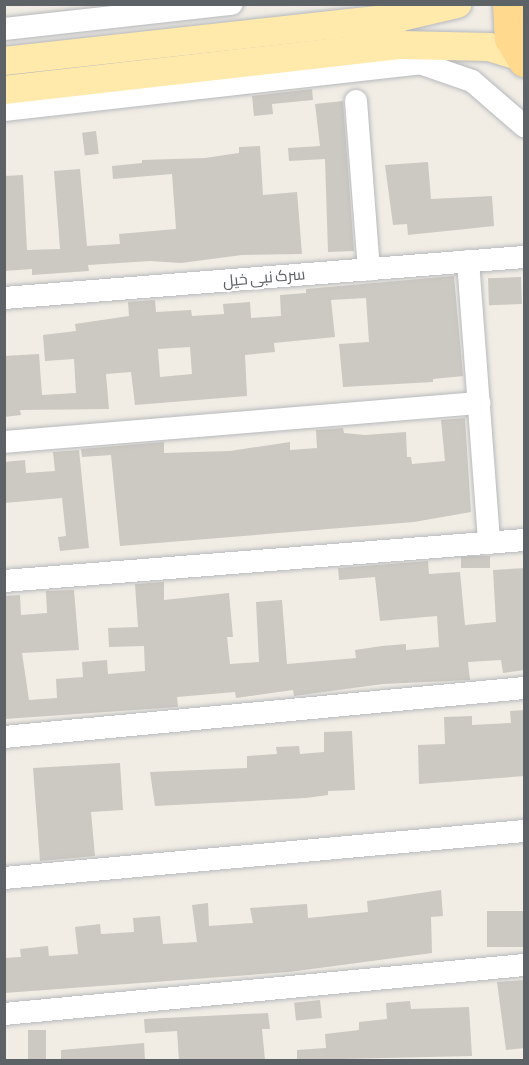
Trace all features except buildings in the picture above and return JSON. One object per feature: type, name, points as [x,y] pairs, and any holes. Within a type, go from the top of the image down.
[{"type":"highway","points":[[509,4],[511,38],[523,58]]},
{"type":"main road","points":[[4,61],[402,17],[456,5]]},
{"type":"main road","points":[[4,90],[390,46],[446,44],[489,47],[523,58]]},
{"type":"street","points":[[4,29],[232,4]]},
{"type":"street","points":[[420,63],[446,44]]},
{"type":"street","points":[[4,110],[420,63],[472,81],[525,126]]},
{"type":"street","points":[[356,100],[369,269]]},
{"type":"street","name":"سرک نبی خیل","points":[[4,298],[525,257]]},
{"type":"street","points":[[468,261],[489,543]]},
{"type":"street","points":[[4,442],[479,403]]},
{"type":"street","points":[[4,581],[525,540]]},
{"type":"street","points":[[4,737],[525,688]]},
{"type":"street","points":[[4,878],[525,831]]},
{"type":"street","points":[[4,1014],[525,964]]}]
